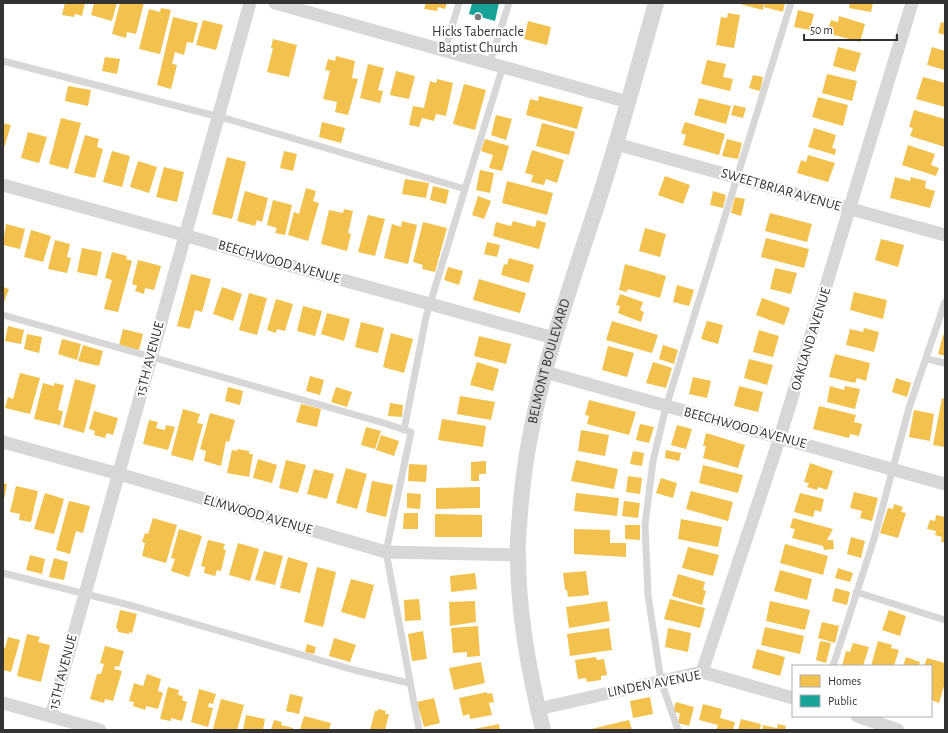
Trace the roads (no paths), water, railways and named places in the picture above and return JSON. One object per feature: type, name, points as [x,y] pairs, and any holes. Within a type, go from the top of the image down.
[{"type":"street","name":"15TH AVENUE","points":[[51,716],[84,593],[119,474],[150,357],[250,3]]},
{"type":"street","points":[[275,3],[490,62],[628,102]]},
{"type":"street","name":"BELMONT BOULEVARD","points":[[543,730],[528,662],[518,555],[523,478],[532,422],[554,338],[616,144],[656,3]]},
{"type":"street","name":"OAKLAND AVENUE","points":[[702,672],[780,437],[912,3]]},
{"type":"street","name":"SWEETBRIAR AVENUE","points":[[616,144],[945,235]]},
{"type":"street","name":"BEECHWOOD AVENUE","points":[[3,184],[270,260],[554,338]]},
{"type":"street","name":"BEECHWOOD AVENUE","points":[[545,372],[945,484]]},
{"type":"street","name":"ELMWOOD AVENUE","points":[[3,442],[119,474],[386,552],[518,555]]},
{"type":"street","name":"LINDEN AVENUE","points":[[538,709],[702,672],[792,698]]},
{"type":"street","points":[[3,703],[100,730]]},
{"type":"street","points":[[862,722],[898,730]]},
{"type":"lane","points":[[445,50],[458,3]]},
{"type":"lane","points":[[490,62],[509,3]]},
{"type":"lane","points":[[678,730],[661,681],[648,595],[646,525],[653,461],[666,406],[791,3]]},
{"type":"lane","points":[[3,61],[218,118],[465,189]]},
{"type":"lane","points":[[404,430],[426,317],[503,66]]},
{"type":"lane","points":[[833,665],[874,539],[909,408],[927,359],[945,302]]},
{"type":"lane","points":[[3,315],[411,432],[386,552],[408,683],[419,730]]},
{"type":"lane","points":[[927,359],[945,362]]},
{"type":"lane","points":[[3,573],[84,593],[271,648],[408,683]]},
{"type":"lane","points":[[856,592],[945,620]]},
{"type":"place","name":"Hicks Tabernacle Baptist Church","points":[[478,17]]}]
